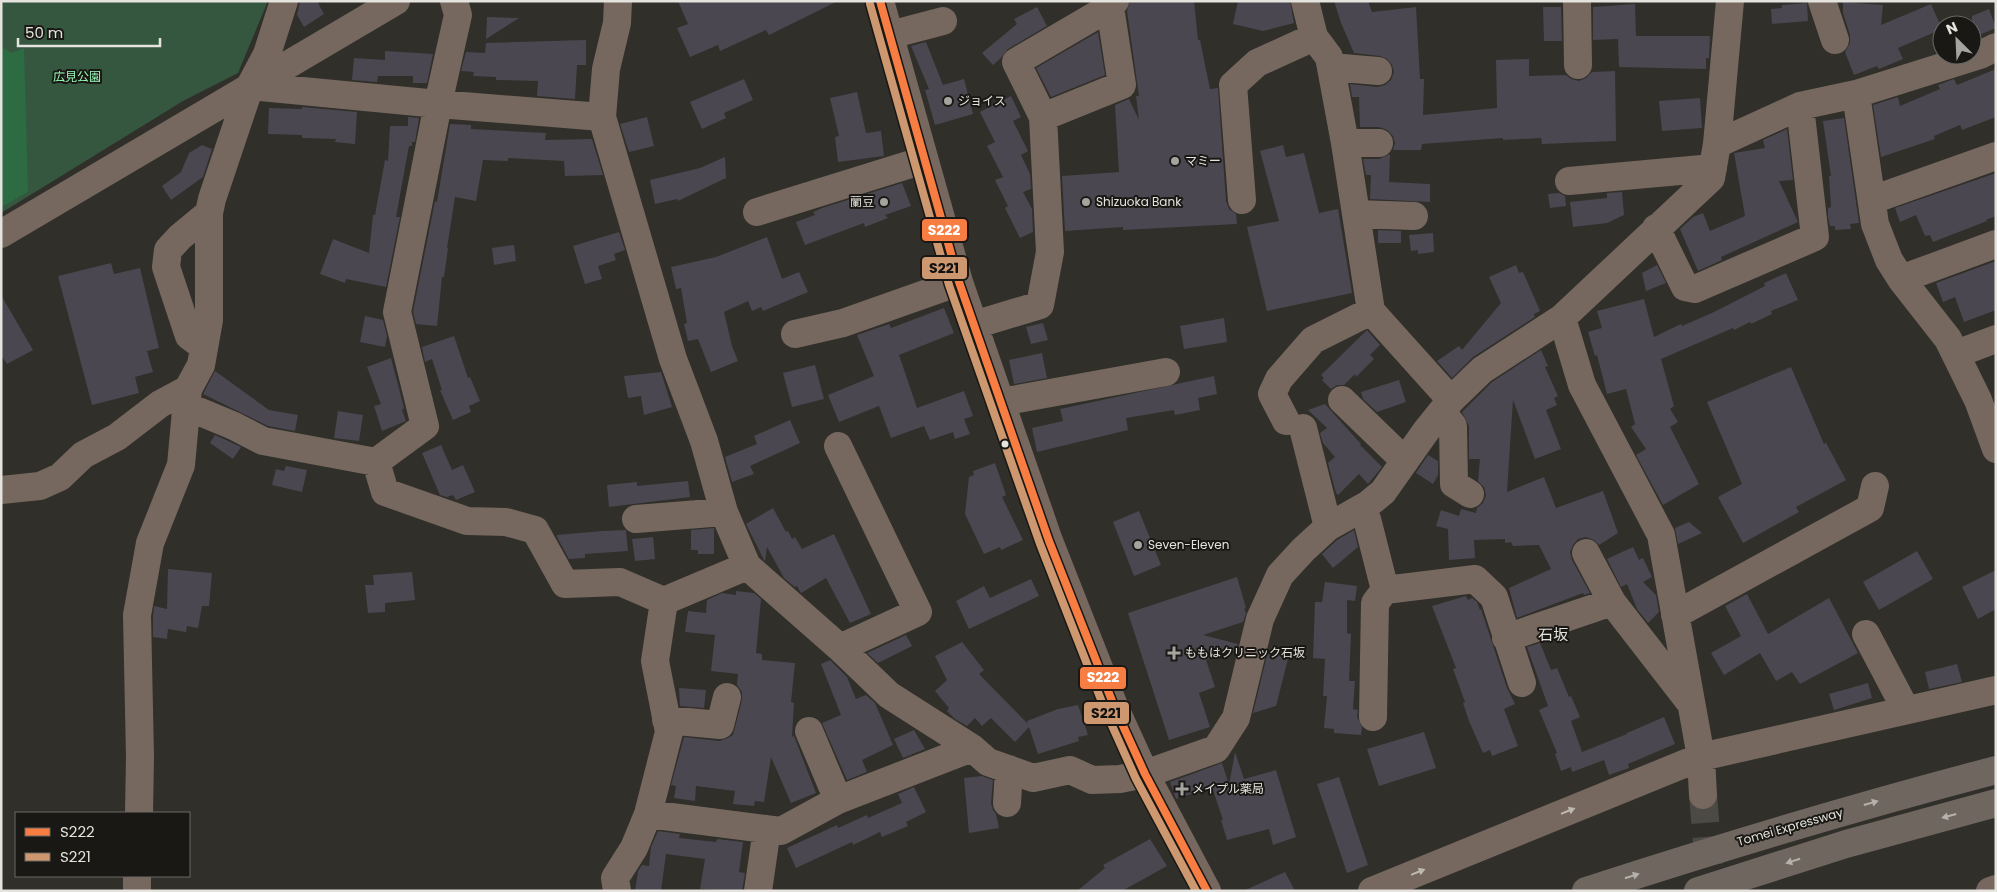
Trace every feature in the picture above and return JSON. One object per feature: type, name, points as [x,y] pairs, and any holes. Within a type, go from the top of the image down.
[{"type":"highway","name":"Tomei Expressway","points":[[1586,891],[1716,848],[1888,798],[1996,770]]},
{"type":"highway","points":[[1698,891],[1846,844],[1996,803]]},
{"type":"street","points":[[139,812],[140,757],[137,614],[150,543],[181,465],[187,397],[201,365],[209,320],[209,213],[212,199],[250,86],[266,54],[284,1]]},
{"type":"street","points":[[1,234],[396,1]]},
{"type":"street","points":[[1,490],[40,486],[60,477],[83,455],[117,437],[160,404],[187,397],[234,426],[263,441],[376,462],[425,426],[396,312],[458,14],[454,1]]},
{"type":"street","points":[[618,1],[617,23],[606,69],[602,117],[673,359],[704,441],[724,512],[747,566],[840,648],[889,695],[972,748],[988,762],[1033,778],[1070,770],[1092,780],[1120,780],[1145,774],[1216,749],[1236,718],[1260,619],[1280,576],[1303,550],[1328,527],[1368,505],[1383,492],[1446,406],[1482,370],[1562,318],[1711,178],[1715,156],[1730,1]]},
{"type":"street","points":[[880,1],[959,282],[1049,541],[1114,706],[1145,774],[1207,891]]},
{"type":"street","points":[[1305,1],[1314,37],[1329,57],[1345,143],[1371,311],[1446,406],[1453,426],[1454,484],[1470,494]]},
{"type":"street","points":[[1577,1],[1578,65]]},
{"type":"street","points":[[1822,1],[1835,40]]},
{"type":"street","points":[[974,325],[1040,306],[1050,252],[1043,117],[1016,62],[1113,4],[1122,85],[1102,95],[1043,117]]},
{"type":"street","points":[[890,35],[943,21]]},
{"type":"street","points":[[1242,200],[1233,85],[1257,64],[1314,37]]},
{"type":"street","points":[[1570,181],[1715,156],[1800,106],[1856,94],[1980,55],[1996,47]]},
{"type":"street","points":[[1331,68],[1378,71]]},
{"type":"street","points":[[250,86],[602,117]]},
{"type":"street","points":[[1856,94],[1875,224],[1889,260],[1901,279],[1948,339],[1987,405],[1996,449]]},
{"type":"street","points":[[1656,228],[1685,287],[1695,289],[1815,237],[1800,106]]},
{"type":"street","points":[[1345,143],[1379,143]]},
{"type":"street","points":[[1872,200],[1996,156]]},
{"type":"street","points":[[757,212],[924,160]]},
{"type":"street","points":[[204,347],[188,336],[166,267],[168,250],[180,237],[209,213]]},
{"type":"street","points":[[1356,214],[1414,216]]},
{"type":"street","points":[[1901,279],[1996,244]]},
{"type":"street","points":[[795,334],[843,323],[959,282]]},
{"type":"street","points":[[1328,527],[1295,425],[1272,394],[1279,379],[1313,340],[1371,311]]},
{"type":"street","points":[[1562,318],[1582,385],[1661,535],[1701,757],[1703,794]]},
{"type":"street","points":[[1956,354],[1996,339]]},
{"type":"street","points":[[1002,402],[1166,372]]},
{"type":"street","points":[[1342,400],[1405,461]]},
{"type":"street","points":[[838,446],[918,612],[840,648]]},
{"type":"street","points":[[376,462],[385,492],[467,521],[506,522],[535,530],[565,584],[620,582],[664,601],[747,566]]},
{"type":"street","points":[[1675,615],[1870,508],[1875,486]]},
{"type":"street","points":[[636,519],[724,512]]},
{"type":"street","points":[[1367,518],[1385,590]]},
{"type":"street","points":[[1586,553],[1612,602],[1691,704]]},
{"type":"street","points":[[1373,717],[1375,603],[1385,590],[1475,580],[1494,597],[1522,683]]},
{"type":"street","points":[[617,891],[615,878],[634,848],[648,814],[669,732],[655,661],[664,601]]},
{"type":"street","points":[[1506,638],[1612,602]]},
{"type":"street","points":[[1866,634],[1906,710]]},
{"type":"street","points":[[1372,891],[1701,757],[1996,690]]},
{"type":"street","points":[[666,720],[720,725],[727,697]]},
{"type":"street","points":[[809,731],[838,800]]},
{"type":"street","points":[[648,814],[781,831],[838,800],[972,748]]},
{"type":"street","points":[[1007,804],[1010,769]]},
{"type":"street","points":[[758,891],[766,829]]},
{"type":"street","points":[[137,877],[137,891]]},
{"type":"street","points":[[1990,891],[1996,889]]},
{"type":"green space","name":"広見公園","points":[[1,1],[268,1],[238,73],[183,101],[1,213]]},
{"type":"green space","points":[[1,47],[12,53],[24,48],[28,192],[1,207]]},
{"type":"building","points":[[300,1],[317,1],[324,14],[304,27],[297,15]]},
{"type":"building","points":[[678,1],[838,1],[769,35],[766,30],[720,51],[718,45],[690,57],[677,28],[688,24]]},
{"type":"building","points":[[1130,1],[1194,1],[1198,40],[1200,40],[1210,89],[1218,88],[1226,201],[1229,209],[1236,214],[1237,224],[1123,230],[1123,227],[1065,231],[1062,176],[1119,172],[1115,105],[1129,99],[1139,120],[1136,96],[1139,96],[1127,11]]},
{"type":"building","points":[[1238,1],[1290,1],[1294,23],[1263,31],[1233,24]]},
{"type":"building","points":[[1334,1],[1368,1],[1372,12],[1416,7],[1420,79],[1424,79],[1423,115],[1497,108],[1496,60],[1529,59],[1529,76],[1566,75],[1571,79],[1579,81],[1586,78],[1592,72],[1615,71],[1616,141],[1542,144],[1541,138],[1503,140],[1503,138],[1422,144],[1421,150],[1393,150],[1395,143],[1393,136],[1387,130],[1379,127],[1360,127],[1359,97],[1352,97],[1350,84],[1377,87],[1385,85],[1391,80],[1394,72],[1392,65],[1387,59],[1380,56],[1354,53]]},
{"type":"building","points":[[1843,2],[1883,5],[1881,25],[1931,4],[1936,15],[1932,15],[1932,33],[1898,48],[1903,59],[1879,69],[1877,66],[1854,75],[1845,52],[1850,43],[1850,35],[1843,13]]},
{"type":"building","points":[[1807,3],[1808,21],[1772,24],[1771,9],[1782,8],[1782,5]]},
{"type":"building","points":[[1635,4],[1636,36],[1710,36],[1709,58],[1706,58],[1706,69],[1619,67],[1618,39],[1593,40],[1593,7]]},
{"type":"building","points":[[1037,7],[1047,26],[1008,49],[993,65],[982,53],[1017,24],[1014,19]]},
{"type":"building","points":[[1543,7],[1561,7],[1562,41],[1544,41]]},
{"type":"building","points":[[1989,9],[1996,28],[1982,34],[1982,15],[1974,15]]},
{"type":"building","points":[[487,17],[519,18],[486,39]]},
{"type":"building","points":[[1098,32],[1105,75],[1051,97],[1036,68]]},
{"type":"building","points":[[586,40],[586,65],[577,65],[575,99],[537,96],[538,81],[496,80],[496,77],[473,76],[474,72],[461,71],[466,52],[485,53],[486,43]]},
{"type":"building","points":[[926,42],[943,85],[964,79],[973,114],[935,125],[925,90],[929,89],[911,46]]},
{"type":"building","points":[[385,51],[433,54],[427,83],[413,83],[413,76],[378,76],[377,82],[352,80],[354,58],[385,60]]},
{"type":"building","points":[[1996,69],[1996,117],[1962,130],[1960,125],[1934,136],[1935,139],[1881,157],[1873,105],[1898,97],[1900,106],[1940,89],[1938,85],[1954,79],[1957,85]]},
{"type":"building","points":[[744,79],[753,100],[724,113],[726,118],[702,129],[690,102]]},
{"type":"building","points":[[857,92],[866,133],[881,131],[884,156],[838,162],[835,137],[839,136],[830,98]]},
{"type":"building","points":[[1011,96],[1021,117],[1013,121],[1028,151],[1021,155],[1030,174],[1031,189],[1023,192],[1032,209],[1033,232],[1020,238],[1005,208],[1008,206],[995,180],[1003,177],[987,146],[995,142],[980,112]]},
{"type":"building","points":[[1700,98],[1702,128],[1662,131],[1659,101]]},
{"type":"building","points":[[302,107],[357,112],[355,144],[335,142],[336,139],[302,138],[302,135],[268,134],[269,108],[302,109]]},
{"type":"building","points":[[408,117],[419,118],[415,142],[412,142],[412,146],[409,146],[396,217],[400,217],[386,287],[346,279],[345,283],[320,274],[333,239],[369,253],[373,215],[375,215],[385,160],[388,161],[390,126],[408,126]]},
{"type":"building","points":[[647,117],[654,146],[629,152],[620,124]]},
{"type":"building","points":[[1844,118],[1859,223],[1850,224],[1851,229],[1835,230],[1835,226],[1830,226],[1828,217],[1828,208],[1831,207],[1829,176],[1831,176],[1823,121]]},
{"type":"building","points":[[450,124],[471,125],[471,129],[546,133],[545,140],[592,139],[603,175],[565,176],[564,161],[508,158],[508,161],[483,160],[476,201],[455,197],[444,277],[442,277],[437,326],[416,324],[413,312],[435,201],[437,202]]},
{"type":"building","points":[[1787,129],[1793,180],[1779,181],[1798,222],[1721,257],[1722,260],[1698,271],[1680,229],[1693,217],[1703,213],[1710,231],[1745,216],[1734,153],[1765,148],[1763,140]]},
{"type":"building","points":[[202,145],[212,149],[203,177],[171,200],[162,186],[181,172],[189,153]]},
{"type":"building","points":[[1283,145],[1286,157],[1304,153],[1319,213],[1338,209],[1352,293],[1267,311],[1247,227],[1279,221],[1260,151]]},
{"type":"building","points":[[1390,154],[1389,182],[1430,184],[1430,202],[1370,199],[1371,175],[1366,175],[1363,159],[1379,159]]},
{"type":"building","points":[[725,157],[726,178],[678,201],[677,199],[655,204],[650,180],[700,168]]},
{"type":"building","points":[[1996,173],[1996,216],[1987,221],[1933,242],[1930,235],[1925,236],[1916,215],[1900,222],[1895,208]]},
{"type":"building","points":[[902,183],[911,206],[885,215],[888,218],[865,227],[864,223],[805,245],[796,222],[815,215],[813,212],[822,208]]},
{"type":"building","points":[[1622,192],[1624,215],[1607,223],[1573,227],[1570,202],[1607,198],[1607,193]]},
{"type":"building","points":[[1559,193],[1565,196],[1566,206],[1550,208],[1548,194]]},
{"type":"building","points":[[1378,230],[1401,231],[1401,243],[1378,243]]},
{"type":"building","points":[[619,232],[625,250],[614,254],[616,260],[598,266],[602,279],[585,284],[573,246]]},
{"type":"building","points":[[1433,233],[1434,252],[1418,254],[1418,250],[1411,251],[1409,235]]},
{"type":"building","points":[[767,237],[782,279],[799,272],[808,292],[763,311],[761,307],[752,311],[748,301],[724,312],[732,346],[738,361],[711,372],[698,339],[688,341],[684,324],[687,323],[681,288],[676,289],[671,267],[716,257]]},
{"type":"building","points":[[514,245],[516,261],[494,265],[492,248]]},
{"type":"building","points":[[1996,261],[1996,310],[1964,322],[1955,297],[1943,302],[1936,283]]},
{"type":"building","points":[[111,263],[114,274],[140,268],[159,348],[147,351],[153,372],[135,377],[139,393],[92,405],[58,276]]},
{"type":"building","points":[[1516,265],[1519,273],[1523,272],[1540,311],[1534,314],[1535,317],[1473,357],[1452,378],[1437,361],[1459,346],[1462,350],[1501,303],[1489,277]]},
{"type":"building","points":[[1657,265],[1666,283],[1646,291],[1642,273]]},
{"type":"building","points":[[1786,273],[1798,300],[1771,311],[1772,314],[1751,324],[1750,322],[1734,330],[1733,328],[1661,359],[1674,406],[1670,409],[1678,422],[1670,427],[1699,484],[1663,505],[1636,455],[1646,449],[1631,427],[1635,424],[1626,389],[1607,394],[1597,355],[1595,356],[1588,332],[1602,328],[1597,311],[1644,299],[1654,337],[1681,324],[1682,326],[1714,312],[1765,286],[1764,283]]},
{"type":"building","points":[[1,295],[33,350],[7,364],[1,355]]},
{"type":"building","points":[[944,308],[954,333],[899,355],[917,408],[964,391],[973,416],[964,419],[970,434],[955,439],[953,432],[930,440],[924,426],[891,438],[879,406],[839,422],[828,395],[874,376],[857,335],[889,324],[891,328]]},
{"type":"building","points":[[365,316],[383,320],[387,336],[385,347],[360,342]]},
{"type":"building","points":[[1224,318],[1227,342],[1184,349],[1180,326]]},
{"type":"building","points":[[1043,323],[1048,340],[1031,344],[1026,327]]},
{"type":"building","points":[[1367,330],[1380,345],[1370,355],[1374,359],[1356,377],[1355,374],[1344,385],[1337,385],[1331,389],[1322,380],[1324,378],[1321,375]]},
{"type":"building","points":[[454,336],[468,378],[470,377],[480,401],[469,406],[471,412],[453,420],[440,390],[442,390],[432,359],[425,362],[422,347]]},
{"type":"building","points":[[1541,350],[1548,366],[1545,367],[1558,396],[1554,398],[1557,405],[1546,410],[1561,449],[1535,459],[1513,400],[1507,492],[1544,477],[1556,508],[1603,491],[1618,533],[1599,545],[1594,540],[1586,537],[1578,539],[1573,545],[1570,552],[1572,560],[1590,593],[1584,595],[1583,593],[1517,618],[1509,588],[1551,569],[1539,545],[1513,546],[1511,542],[1505,543],[1505,539],[1474,540],[1475,558],[1449,560],[1448,529],[1436,526],[1441,510],[1459,516],[1461,509],[1476,513],[1477,508],[1483,503],[1486,495],[1484,487],[1478,481],[1480,459],[1469,459],[1469,426],[1462,412],[1492,382]]},
{"type":"building","points":[[1042,353],[1047,378],[1014,384],[1009,360]]},
{"type":"building","points":[[391,358],[406,421],[382,431],[374,406],[381,404],[367,367]]},
{"type":"building","points":[[815,365],[824,399],[792,407],[783,373]]},
{"type":"building","points":[[1791,367],[1824,444],[1826,443],[1846,480],[1796,507],[1799,512],[1743,543],[1718,497],[1742,484],[1707,402]]},
{"type":"building","points":[[215,371],[269,410],[298,415],[295,431],[268,426],[203,394]]},
{"type":"building","points":[[661,372],[672,407],[644,415],[641,396],[628,398],[624,376]]},
{"type":"building","points":[[1214,376],[1217,394],[1198,398],[1200,410],[1175,415],[1174,410],[1126,418],[1128,430],[1037,452],[1032,428],[1063,421],[1060,409]]},
{"type":"building","points":[[1399,380],[1406,402],[1377,412],[1363,399],[1361,392]]},
{"type":"building","points":[[1325,404],[1360,445],[1382,467],[1368,484],[1359,474],[1338,495],[1328,463],[1335,457],[1323,443],[1320,433],[1327,428],[1308,410]]},
{"type":"building","points":[[338,411],[363,415],[359,441],[334,438]]},
{"type":"building","points":[[790,420],[800,443],[750,466],[754,474],[732,482],[725,457],[757,444],[754,436]]},
{"type":"building","points":[[215,435],[241,447],[233,459],[210,443]]},
{"type":"building","points":[[441,445],[452,470],[463,465],[475,492],[456,500],[453,495],[447,497],[440,495],[422,453]]},
{"type":"building","points":[[1428,455],[1438,461],[1438,475],[1433,484],[1416,473]]},
{"type":"building","points":[[995,463],[1006,495],[1002,497],[1023,540],[1001,550],[1000,547],[984,554],[965,514],[969,477],[974,475],[973,471]]},
{"type":"building","points":[[286,466],[307,470],[302,492],[272,485],[276,469],[284,471]]},
{"type":"building","points":[[688,481],[690,497],[609,507],[607,485],[637,482],[637,486]]},
{"type":"building","points":[[773,508],[786,532],[788,531],[792,539],[795,537],[802,549],[834,534],[871,614],[850,623],[826,578],[801,593],[797,586],[795,587],[784,578],[767,547],[764,560],[746,524]]},
{"type":"building","points":[[1139,511],[1161,565],[1134,576],[1113,522]]},
{"type":"building","points":[[1689,522],[1702,533],[1678,544],[1675,528]]},
{"type":"building","points":[[714,528],[714,554],[698,554],[698,550],[691,550],[691,530]]},
{"type":"building","points":[[626,530],[628,551],[585,554],[585,558],[569,559],[557,537],[557,535]]},
{"type":"building","points":[[1354,530],[1358,547],[1333,568],[1322,554],[1337,540]]},
{"type":"building","points":[[653,537],[655,559],[635,561],[632,539]]},
{"type":"building","points":[[1633,547],[1639,560],[1643,558],[1652,577],[1643,582],[1656,595],[1659,612],[1648,623],[1637,609],[1627,584],[1621,587],[1607,559]]},
{"type":"building","points":[[1917,551],[1933,579],[1879,610],[1863,582]]},
{"type":"building","points":[[168,569],[212,573],[209,606],[202,606],[198,628],[187,626],[186,632],[168,629],[167,639],[153,637],[153,616],[154,606],[167,609]]},
{"type":"building","points":[[1996,570],[1996,609],[1978,619],[1962,587]]},
{"type":"building","points":[[412,572],[415,600],[385,603],[385,612],[368,613],[365,585],[374,585],[373,575]]},
{"type":"building","points":[[1237,577],[1246,608],[1244,609],[1246,613],[1243,622],[1203,635],[1238,644],[1236,650],[1206,660],[1215,687],[1199,693],[1210,727],[1169,740],[1128,613]]},
{"type":"building","points":[[1031,579],[1039,596],[969,629],[956,601],[984,586],[990,598]]},
{"type":"building","points":[[1325,582],[1357,586],[1355,601],[1347,600],[1347,633],[1351,634],[1349,681],[1355,681],[1353,709],[1358,710],[1357,717],[1362,727],[1361,735],[1334,733],[1334,729],[1324,728],[1327,696],[1323,696],[1325,659],[1313,658],[1315,602],[1322,602]]},
{"type":"building","points":[[736,591],[754,593],[761,599],[756,653],[762,654],[762,660],[795,663],[791,702],[794,703],[792,737],[794,736],[816,793],[791,803],[771,757],[764,802],[755,801],[754,806],[733,804],[735,791],[696,786],[695,801],[674,798],[676,786],[671,785],[684,737],[719,741],[733,735],[742,700],[742,692],[737,685],[738,674],[711,671],[715,635],[685,632],[688,611],[706,613],[707,600],[722,593],[736,595]]},
{"type":"building","points":[[1747,594],[1768,634],[1829,598],[1858,653],[1800,684],[1792,672],[1776,681],[1760,653],[1724,675],[1711,653],[1741,636],[1725,606]]},
{"type":"building","points":[[1466,596],[1468,600],[1472,598],[1477,602],[1481,609],[1507,688],[1515,704],[1504,709],[1518,746],[1492,756],[1490,750],[1483,753],[1469,721],[1463,703],[1465,702],[1453,669],[1456,668],[1432,606]]},
{"type":"building","points":[[906,635],[912,646],[878,663],[867,653]]},
{"type":"building","points":[[962,642],[984,670],[979,674],[1028,724],[1027,721],[1058,709],[1078,705],[1088,735],[1078,737],[1079,741],[1038,754],[1029,727],[1015,742],[991,718],[982,726],[975,718],[967,726],[955,719],[947,711],[949,708],[935,691],[947,680],[935,656]]},
{"type":"building","points":[[1540,643],[1551,670],[1557,668],[1580,717],[1571,721],[1582,752],[1664,717],[1675,744],[1628,764],[1629,768],[1609,775],[1604,760],[1572,772],[1571,767],[1561,771],[1555,754],[1557,753],[1539,710],[1548,706],[1527,647]]},
{"type":"building","points":[[1272,646],[1290,651],[1276,706],[1253,713],[1268,651],[1270,652]]},
{"type":"building","points":[[830,660],[847,677],[856,699],[866,695],[875,703],[893,745],[862,760],[867,772],[847,780],[822,723],[841,715],[821,664]]},
{"type":"building","points":[[1957,664],[1962,682],[1929,689],[1925,672]]},
{"type":"building","points":[[1868,683],[1872,698],[1834,710],[1829,694]]},
{"type":"building","points":[[679,688],[706,690],[704,708],[680,706]]},
{"type":"building","points":[[914,730],[925,749],[903,758],[894,739]]},
{"type":"building","points":[[1424,732],[1436,768],[1379,786],[1367,749]]},
{"type":"building","points":[[1235,752],[1244,779],[1276,770],[1296,837],[1273,845],[1269,829],[1227,840],[1221,820],[1223,820],[1212,787],[1176,799],[1170,782],[1222,763],[1229,785]]},
{"type":"building","points":[[982,776],[993,780],[991,803],[999,828],[969,833],[964,778]]},
{"type":"building","points":[[1339,777],[1368,865],[1347,873],[1317,784]]},
{"type":"building","points":[[914,787],[926,812],[906,822],[908,826],[882,837],[880,832],[853,845],[852,842],[796,868],[787,848],[837,825],[838,828],[867,815],[868,818],[902,803],[898,794]]},
{"type":"building","points":[[658,831],[680,834],[679,838],[716,842],[717,839],[743,842],[739,872],[745,873],[742,891],[700,889],[705,859],[666,854],[661,891],[635,891],[638,871],[642,865],[649,866],[651,847]]},
{"type":"building","points":[[1150,839],[1167,866],[1122,891],[1077,891],[1105,868],[1103,865]]},
{"type":"building","points":[[1285,872],[1295,891],[1243,891]]},
{"type":"tunnel","points":[[1703,795],[1711,891]]},
{"type":"transit line","name":"S222","points":[[880,1],[959,282],[1049,541],[1114,706],[1145,774],[1207,891]]},
{"type":"transit line","name":"S221","points":[[870,4],[949,285],[1040,544],[1105,710],[1136,779],[1196,891]]},
{"type":"place","name":"ジョイス","points":[[948,101]]},
{"type":"place","name":"マミー","points":[[1175,161]]},
{"type":"place","name":"蘭豆","points":[[884,202]]},
{"type":"place","name":"Shizuoka Bank","points":[[1086,202]]},
{"type":"place","name":"Seven-Eleven","points":[[1138,545]]},
{"type":"place","name":"ももはクリニック石坂","points":[[1174,653]]},
{"type":"place","name":"メイプル薬局","points":[[1182,789]]},
{"type":"district","name":"石坂","points":[[1553,635]]}]
